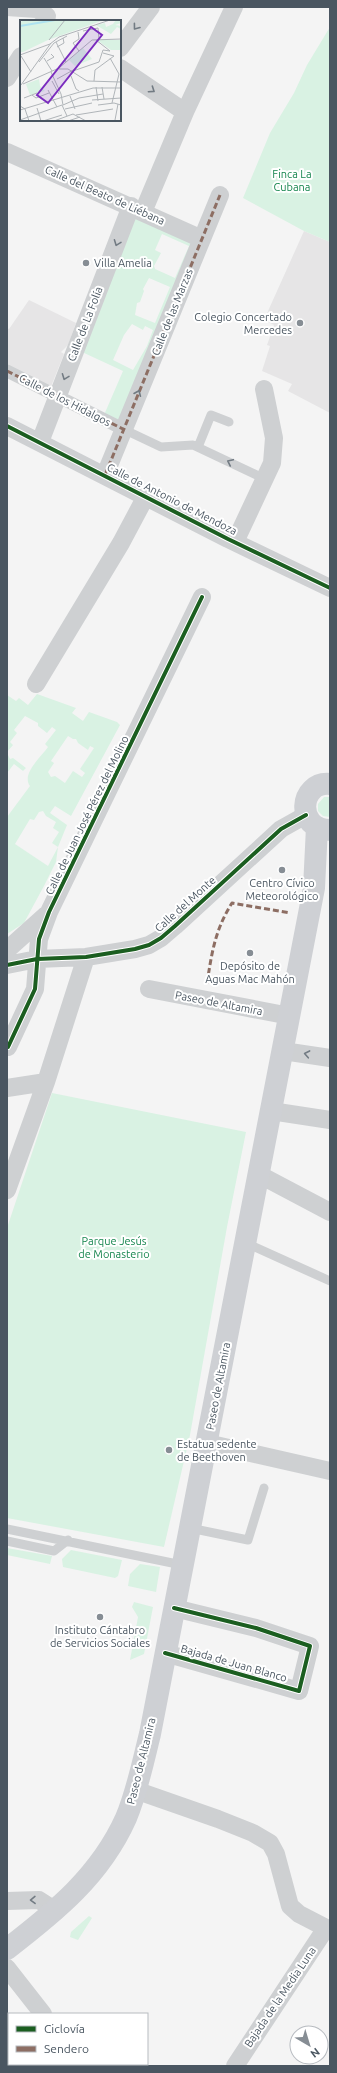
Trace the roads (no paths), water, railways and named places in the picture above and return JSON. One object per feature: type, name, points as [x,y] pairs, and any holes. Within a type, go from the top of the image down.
[{"type":"main road","name":"Paseo de Altamira","points":[[7,1949],[56,1911],[84,1882],[117,1837],[126,1817],[135,1790],[150,1734],[314,888],[318,824],[305,804],[309,794],[316,787],[329,781]]},
{"type":"main road","name":"Paseo de Altamira","points":[[314,888],[330,850]]},
{"type":"street","points":[[7,7],[37,9],[48,15]]},
{"type":"street","points":[[121,47],[151,7]]},
{"type":"street","name":"Calle de La Folía","points":[[40,442],[137,209],[185,112],[234,7]]},
{"type":"street","points":[[7,78],[20,58]]},
{"type":"street","points":[[121,69],[185,112]]},
{"type":"street","name":"Calle del Beato de Liébana","points":[[7,152],[202,239]]},
{"type":"street","name":"Calle de las Marzas","points":[[105,475],[220,195]]},
{"type":"street","name":"Calle de los Hidalgos","points":[[7,371],[123,429]]},
{"type":"street","points":[[235,542],[272,463],[274,438],[264,389]]},
{"type":"street","name":"Calle de Antonio de Mendoza","points":[[7,426],[235,542],[330,588]]},
{"type":"street","name":"Calle de Antonio de Mendoza","points":[[36,684],[121,543],[146,496]]},
{"type":"street","name":"Calle de Juan José Pérez del Molino","points":[[22,962],[39,939],[49,912],[202,596]]},
{"type":"street","name":"Calle del Monte","points":[[22,962],[86,957],[135,949],[149,945],[161,938],[281,829],[318,824]]},
{"type":"street","name":"Calle de Juan José Pérez del Molino","points":[[7,950],[49,912]]},
{"type":"street","name":"Calle de Juan José Pérez del Molino","points":[[8,1047],[34,988],[22,962],[20,947],[24,936]]},
{"type":"street","points":[[7,1190],[46,1082],[86,957]]},
{"type":"street","name":"Paseo de Altamira","points":[[149,989],[290,1016]]},
{"type":"street","points":[[283,1051],[330,1058]]},
{"type":"street","points":[[7,1088],[46,1082]]},
{"type":"street","points":[[271,1111],[330,1120]]},
{"type":"street","points":[[258,1174],[330,1212]]},
{"type":"street","points":[[207,1443],[330,1471]]},
{"type":"street","name":"Bajada de Juan Blanco","points":[[165,1653],[299,1691],[310,1646],[256,1628],[174,1608]]},
{"type":"street","name":"Bajada de la Media Luna","points":[[135,1790],[218,1819],[253,1833],[270,1843],[276,1854],[290,1906],[299,1914],[328,1929],[235,2066]]},
{"type":"street","points":[[7,1901],[39,1900],[56,1911]]},
{"type":"street","points":[[7,1968],[42,2013]]},
{"type":"lane","points":[[198,447],[212,415],[229,422]]},
{"type":"lane","points":[[123,429],[161,448],[193,445],[265,479]]},
{"type":"lane","points":[[245,1243],[330,1281]]},
{"type":"lane","points":[[190,1528],[248,1540],[264,1488]]},
{"type":"lane","points":[[7,1529],[68,1540],[182,1565]]},
{"type":"lane","points":[[7,1541],[54,1551],[68,1540]]},
{"type":"place","name":"Villa Amelia","points":[[86,263]]},
{"type":"place","name":"Colegio Concertado Mercedes","points":[[300,323]]},
{"type":"place","name":"Centro Cívico Meteorológico","points":[[282,870]]},
{"type":"place","name":"Depósito de Aguas Mac Mahón","points":[[250,953]]},
{"type":"place","name":"Estatua sedente de Beethoven","points":[[169,1450]]},
{"type":"place","name":"Instituto Cántabro de Servicios Sociales","points":[[100,1617]]},
{"type":"park label","name":"Finca La Cubana","points":[[292,180]]},
{"type":"park label","name":"Parque Jesús de Monasterio","points":[[114,1247]]}]
